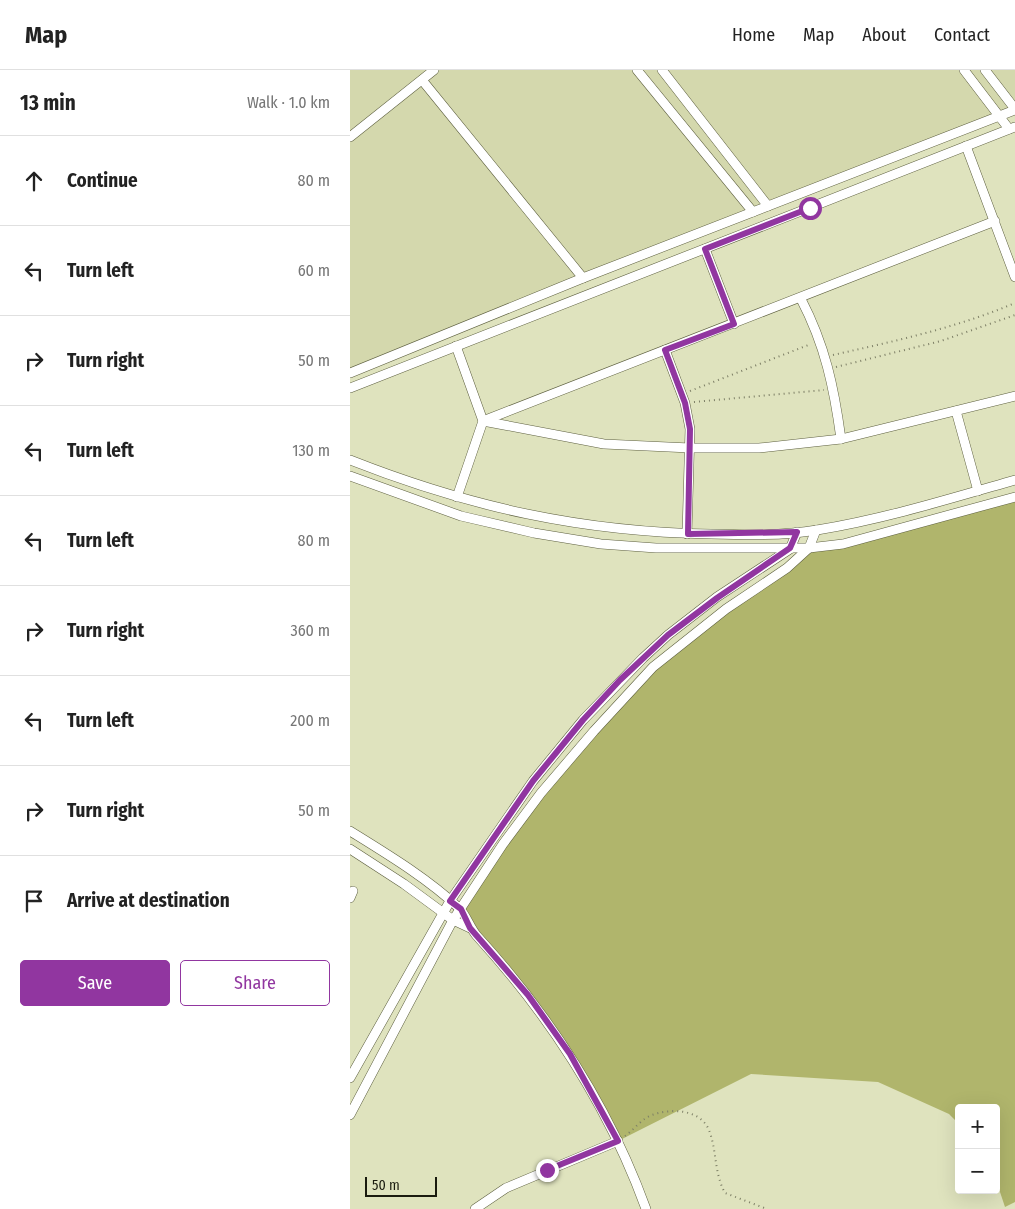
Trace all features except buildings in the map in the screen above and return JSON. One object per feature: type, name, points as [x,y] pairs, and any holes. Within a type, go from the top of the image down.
[{"type":"street","points":[[350,137],[434,70]]},
{"type":"street","points":[[637,70],[753,212]]},
{"type":"street","points":[[662,70],[768,206]]},
{"type":"street","points":[[350,388],[1012,128],[1000,116],[964,70]]},
{"type":"street","points":[[350,373],[583,278],[1015,109],[985,70]]},
{"type":"street","points":[[422,80],[583,278]]},
{"type":"street","points":[[966,146],[1015,277]]},
{"type":"street","points":[[483,421],[801,299],[995,221]]},
{"type":"street","points":[[705,249],[734,324]]},
{"type":"street","points":[[801,299],[826,357],[841,439]]},
{"type":"street","points":[[456,346],[483,421],[457,497]]},
{"type":"street","points":[[665,350],[683,399],[690,429],[688,534]]},
{"type":"street","points":[[483,421],[604,444],[690,448],[760,448],[841,439],[1015,396]]},
{"type":"street","points":[[956,411],[978,491]]},
{"type":"street","points":[[350,460],[421,486],[513,512],[584,526],[688,534],[816,530],[884,516],[1015,480]]},
{"type":"street","points":[[350,476],[461,516],[534,533],[601,544],[656,548],[809,548],[843,544],[1015,497]]},
{"type":"street","points":[[350,1115],[453,920],[503,844],[541,792],[630,690],[677,646],[726,609],[787,568],[809,548],[816,530]]},
{"type":"street","points":[[367,1080],[351,1074],[443,912],[533,781],[583,720],[620,680],[668,635],[717,598],[790,548],[797,532]]},
{"type":"street","points":[[350,831],[378,848],[461,909],[470,928],[528,995],[570,1054],[618,1141],[646,1209]]},
{"type":"street","points":[[350,849],[453,920],[470,928]]},
{"type":"street","points":[[475,1209],[486,1200],[514,1184],[618,1141]]},
{"type":"path","points":[[826,357],[938,330],[979,318],[1015,303]]},
{"type":"path","points":[[828,368],[941,341],[1015,315]]},
{"type":"path","points":[[683,399],[820,340]]},
{"type":"path","points":[[683,399],[833,389]]},
{"type":"path","points":[[618,1141],[651,1116],[660,1113],[692,1113],[704,1122],[710,1132],[716,1171],[725,1193],[767,1209]]},
{"type":"shaded area","points":[[350,70],[1015,70],[1015,110],[350,372]]},
{"type":"green space","points":[[1015,497],[1015,1202],[1005,1207],[1000,1192],[1000,1104],[955,1104],[955,1120],[949,1114],[878,1082],[751,1074],[618,1141],[592,1092],[461,909],[503,844],[630,690],[809,548]]},
{"type":"route","points":[[547,1170],[618,1141],[570,1054],[552,1028],[528,995],[470,928],[461,909],[450,901],[493,836],[533,781],[583,720],[620,680],[668,635],[717,598],[790,548],[797,532],[752,535],[688,534],[690,429],[688,413],[665,350],[734,324],[705,249],[810,208]]}]
